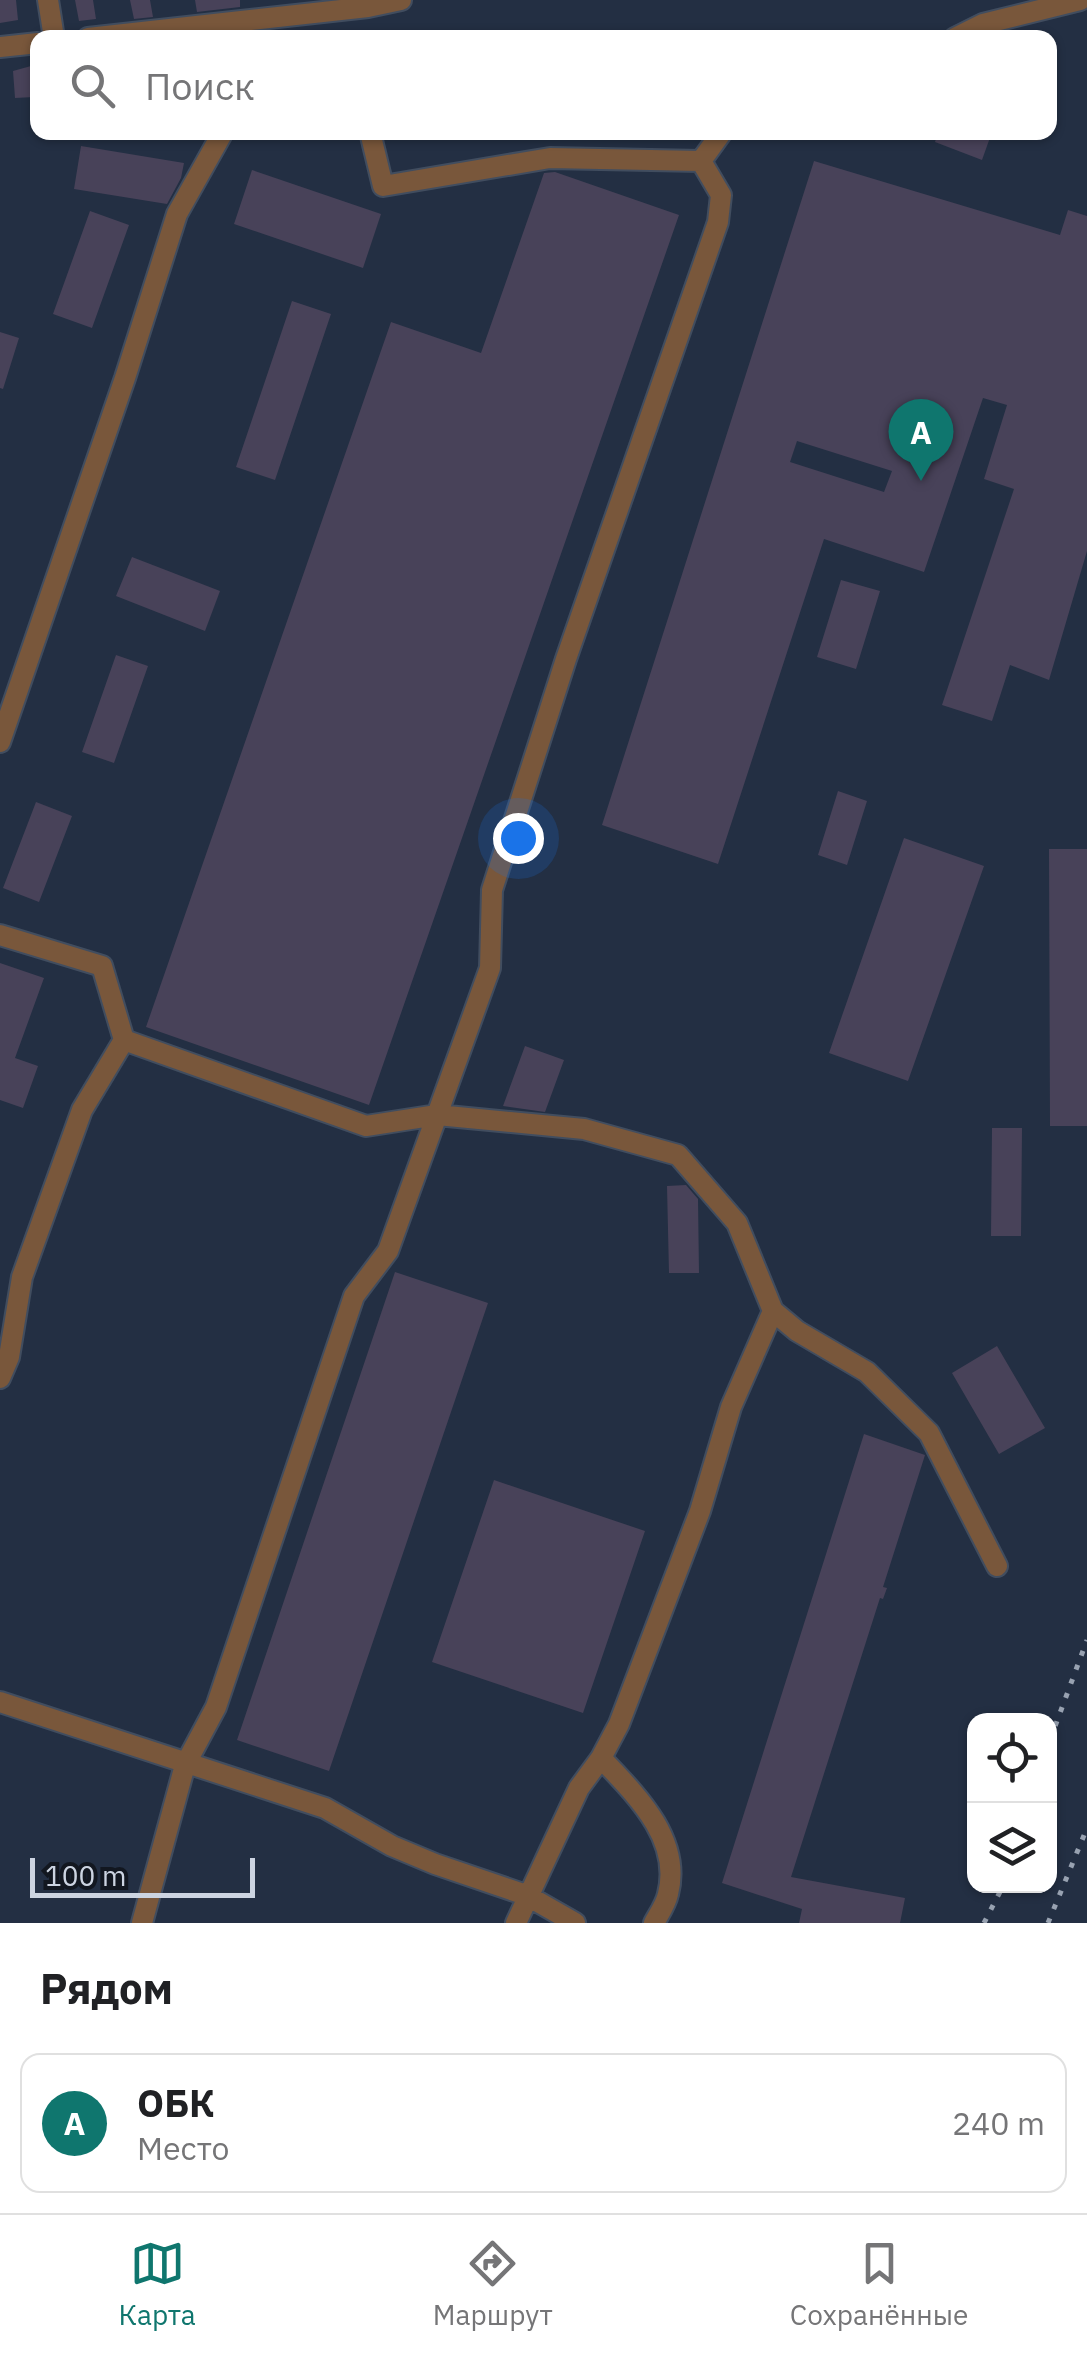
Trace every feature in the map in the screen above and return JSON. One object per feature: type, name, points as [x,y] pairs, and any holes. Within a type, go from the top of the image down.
[{"type":"street","points":[[48,0],[53,30]]},
{"type":"street","points":[[154,30],[401,0]]},
{"type":"street","points":[[971,30],[1080,0]]},
{"type":"street","points":[[0,47],[30,44]]},
{"type":"street","points":[[0,742],[177,214],[219,140]]},
{"type":"street","points":[[372,140],[382,186],[550,158],[701,161]]},
{"type":"street","points":[[701,161],[716,140]]},
{"type":"street","points":[[142,1923],[185,1765],[216,1707],[354,1296],[388,1251],[490,968],[492,890],[566,659],[718,222],[721,195],[701,161]]},
{"type":"street","points":[[0,935],[102,966],[124,1040],[82,1110],[22,1277],[9,1357],[0,1378]]},
{"type":"street","points":[[124,1040],[366,1126],[436,1115],[584,1130],[678,1155],[737,1223],[773,1311],[797,1331],[868,1372],[928,1433],[997,1566]]},
{"type":"street","points":[[516,1923],[579,1788],[602,1758],[619,1724],[700,1511],[730,1407],[773,1311]]},
{"type":"street","points":[[0,1702],[325,1808],[423,1859],[526,1895],[575,1923]]},
{"type":"street","points":[[602,1758],[641,1800],[670,1852],[668,1895],[654,1923]]},
{"type":"building","points":[[0,0],[16,0],[18,20],[0,23]]},
{"type":"building","points":[[75,0],[93,0],[96,19],[79,21]]},
{"type":"building","points":[[130,0],[150,0],[153,17],[134,19]]},
{"type":"building","points":[[195,0],[240,0],[240,7],[197,12]]},
{"type":"building","points":[[30,66],[30,97],[15,98],[13,71]]},
{"type":"building","points":[[936,140],[989,140],[982,160]]},
{"type":"building","points":[[81,146],[184,163],[181,178],[167,204],[74,189]]},
{"type":"building","points":[[814,161],[1060,235],[1068,210],[1087,216],[1087,551],[1049,680],[1010,665],[992,721],[942,705],[1014,489],[984,479],[1007,405],[983,398],[924,572],[824,539],[718,864],[602,825]],"holes":[[[797,441],[892,471],[884,492],[790,462]]]},
{"type":"building","points":[[252,170],[381,214],[363,268],[234,224]]},
{"type":"building","points":[[555,172],[679,215],[369,1105],[146,1027],[391,322],[481,353],[544,173]]},
{"type":"building","points":[[90,211],[129,225],[92,328],[53,314]]},
{"type":"building","points":[[292,301],[331,314],[275,480],[236,467]]},
{"type":"building","points":[[0,332],[19,338],[3,389],[0,388]]},
{"type":"building","points":[[132,557],[220,591],[205,631],[116,596]]},
{"type":"building","points":[[841,580],[880,591],[856,669],[817,657]]},
{"type":"building","points":[[116,655],[148,666],[114,763],[82,752]]},
{"type":"building","points":[[838,791],[867,801],[847,865],[818,855]]},
{"type":"building","points":[[36,802],[72,816],[39,902],[3,888]]},
{"type":"building","points":[[904,838],[984,866],[908,1081],[829,1053]]},
{"type":"building","points":[[1049,849],[1087,849],[1087,1126],[1050,1126]]},
{"type":"building","points":[[0,963],[44,978],[15,1058],[38,1066],[23,1108],[0,1100]]},
{"type":"building","points":[[525,1046],[564,1060],[545,1112],[503,1106]]},
{"type":"building","points":[[992,1128],[1022,1128],[1021,1236],[991,1236]]},
{"type":"building","points":[[686,1185],[698,1199],[699,1273],[669,1273],[667,1186]]},
{"type":"building","points":[[395,1272],[488,1303],[329,1771],[237,1740]]},
{"type":"building","points":[[997,1346],[1045,1428],[999,1454],[952,1373]]},
{"type":"building","points":[[864,1434],[925,1455],[883,1587],[887,1588],[883,1599],[880,1598],[791,1877],[905,1898],[900,1923],[799,1923],[802,1909],[722,1883]]},
{"type":"building","points":[[494,1480],[645,1531],[583,1713],[432,1662]]},
{"type":"railway","points":[[1057,1721],[1087,1640]]},
{"type":"railway","points":[[1048,1923],[1087,1828]]},
{"type":"railway","points":[[984,1923],[999,1893]]},
{"type":"place","name":"ОБК","points":[[921,481]]}]
